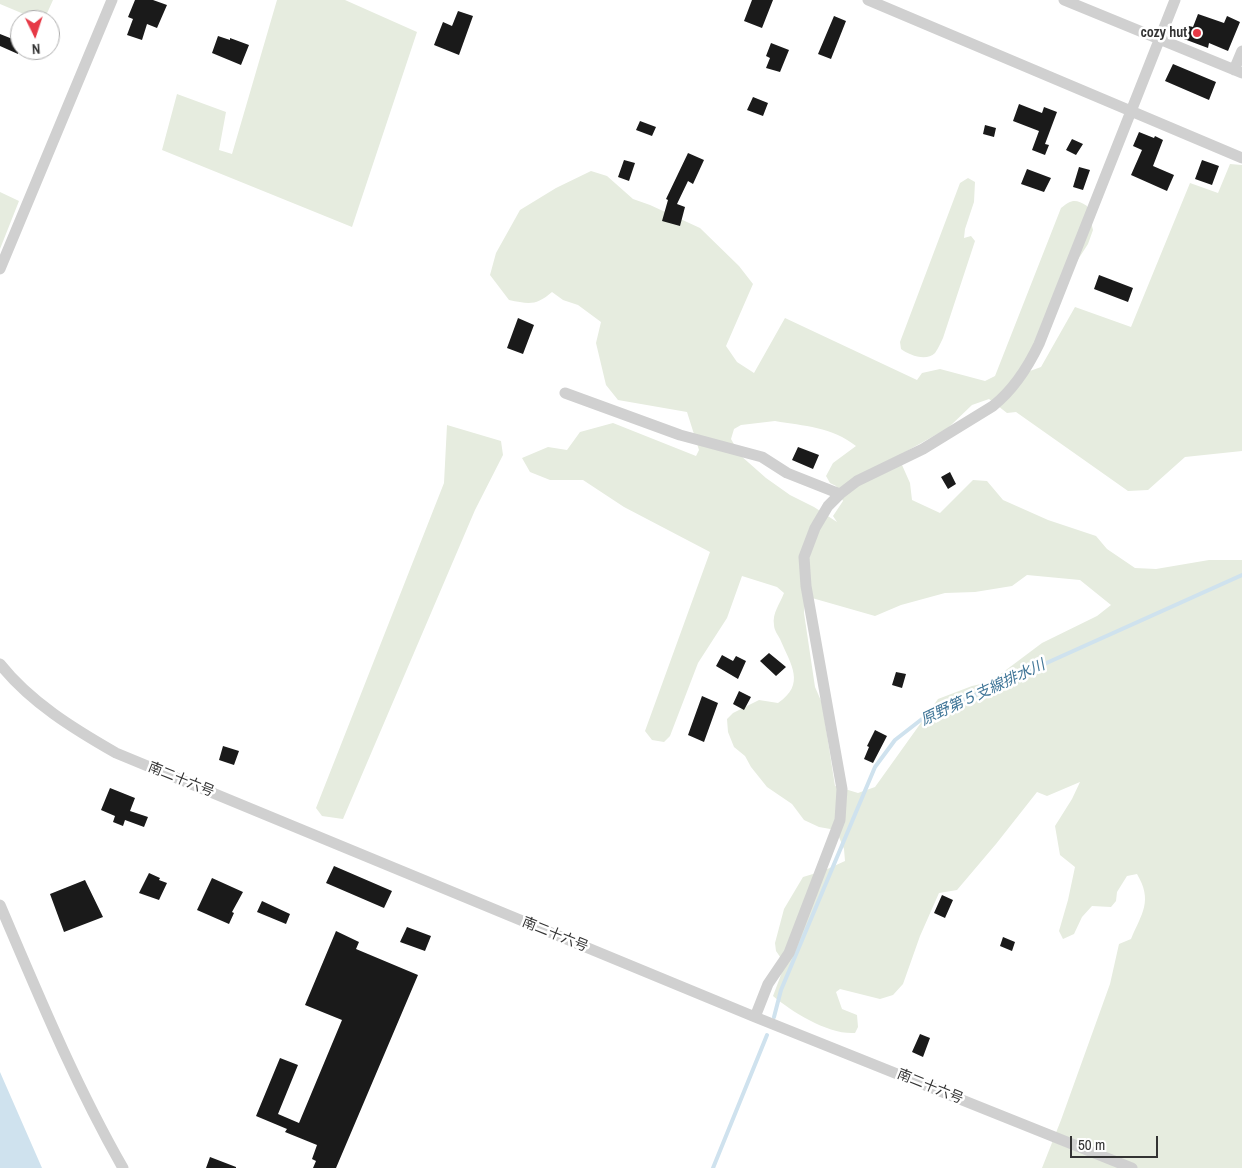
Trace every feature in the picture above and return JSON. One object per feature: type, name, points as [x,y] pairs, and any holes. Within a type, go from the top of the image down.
[{"type":"street","points":[[0,269],[112,0]]},
{"type":"street","points":[[868,0],[1242,158]]},
{"type":"street","points":[[1064,0],[1081,3],[1159,39],[1238,71],[1242,51]]},
{"type":"street","points":[[755,1017],[768,984],[789,953],[840,820],[842,790],[809,606],[804,556],[815,528],[828,506],[857,481],[922,449],[993,406],[1003,397],[1026,368],[1039,344],[1175,0]]},
{"type":"street","points":[[565,393],[680,435],[762,457],[787,473],[840,494]]},
{"type":"street","name":"南二十六号","points":[[0,664],[9,675],[47,710],[85,736],[116,753],[755,1017],[1132,1168]]},
{"type":"street","points":[[0,906],[56,1035],[103,1133],[123,1168]]},
{"type":"shaded area","points":[[0,0],[53,0],[48,10],[14,10],[0,4]]},
{"type":"shaded area","points":[[277,0],[345,0],[417,32],[352,227],[162,150],[177,94],[226,112],[219,150],[232,154]]},
{"type":"shaded area","points":[[1230,164],[1242,165],[1242,451],[1185,457],[1148,490],[1128,491],[1016,412],[1007,413],[989,399],[972,405],[948,428],[898,456],[910,483],[912,500],[940,513],[973,480],[987,481],[1003,500],[1048,520],[1096,536],[1107,549],[1135,568],[1156,569],[1209,560],[1242,560],[1242,1168],[1042,1168],[1110,984],[1119,944],[1131,939],[1142,914],[1145,900],[1144,892],[1137,874],[1127,876],[1117,892],[1116,901],[1111,907],[1092,906],[1082,917],[1074,934],[1063,939],[1059,931],[1075,867],[1060,855],[1055,826],[1080,782],[1047,796],[1037,792],[957,890],[939,893],[920,936],[903,984],[893,995],[880,999],[840,989],[836,992],[842,1009],[857,1015],[858,1027],[855,1033],[834,1030],[811,1021],[790,1009],[773,996],[785,964],[776,951],[775,943],[784,909],[803,877],[823,871],[845,861],[844,849],[836,830],[819,827],[804,820],[792,804],[767,787],[745,756],[734,747],[728,732],[727,719],[733,713],[759,700],[778,703],[792,689],[794,674],[792,666],[774,625],[775,613],[784,593],[777,587],[742,576],[727,618],[698,663],[670,736],[664,742],[652,740],[645,731],[710,552],[624,507],[583,480],[550,480],[530,472],[522,458],[548,447],[567,450],[580,432],[613,423],[696,456],[699,450],[687,412],[618,400],[606,385],[596,343],[601,322],[578,305],[563,300],[552,292],[541,300],[532,303],[509,300],[490,275],[496,253],[520,210],[556,188],[591,171],[607,176],[633,199],[700,228],[739,266],[753,284],[726,346],[737,362],[754,373],[785,318],[917,380],[922,373],[940,369],[985,381],[995,376],[1061,208],[1073,201],[1087,206],[1093,230],[1088,244],[1050,303],[1030,371],[1041,367],[1075,307],[1131,327],[1190,183],[1218,193]],"holes":[[[775,421],[827,431],[856,446],[833,463],[826,476],[830,483],[836,486],[843,501],[833,516],[837,522],[814,507],[790,495],[766,478],[740,455],[731,439],[734,429],[741,425]],[[1027,575],[1080,580],[1111,605],[1097,616],[1042,643],[990,682],[972,686],[938,699],[875,787],[858,793],[835,786],[822,703],[815,687],[804,613],[805,596],[875,616],[901,605],[945,593],[975,592],[1012,586]]]},
{"type":"shaded area","points":[[968,178],[975,182],[974,202],[964,238],[971,236],[975,241],[938,348],[931,356],[913,355],[901,349],[900,342],[960,183]]},
{"type":"shaded area","points":[[0,192],[19,201],[0,249]]},
{"type":"shaded area","points":[[447,425],[501,441],[503,455],[475,510],[343,819],[322,816],[316,808],[444,483]]},
{"type":"water","points":[[0,1072],[42,1168],[0,1168]]},
{"type":"building","points":[[135,0],[153,0],[167,5],[157,28],[147,24],[142,40],[127,35],[133,19],[128,17]]},
{"type":"building","points":[[752,0],[773,0],[762,28],[744,21]]},
{"type":"building","points":[[458,11],[473,16],[459,55],[434,45],[443,22],[452,26]]},
{"type":"building","points":[[1198,14],[1224,23],[1227,16],[1240,22],[1228,51],[1209,43],[1208,48],[1184,39],[1189,26],[1193,27]]},
{"type":"building","points":[[834,16],[846,21],[831,59],[818,54]]},
{"type":"building","points":[[0,34],[10,38],[10,50],[0,46]]},
{"type":"building","points":[[218,36],[249,45],[241,65],[212,53]]},
{"type":"building","points":[[771,43],[789,50],[780,72],[766,68],[770,58],[766,56]]},
{"type":"building","points":[[1173,64],[1216,82],[1209,100],[1165,81]]},
{"type":"building","points":[[753,97],[768,103],[763,116],[747,110]]},
{"type":"building","points":[[1019,104],[1042,113],[1044,107],[1057,112],[1045,144],[1049,145],[1045,155],[1032,150],[1039,131],[1013,121]]},
{"type":"building","points":[[640,121],[656,127],[652,136],[636,130]]},
{"type":"building","points":[[985,125],[996,128],[994,137],[983,134]]},
{"type":"building","points":[[1139,132],[1163,140],[1153,166],[1174,175],[1167,191],[1131,175],[1142,150],[1133,146]]},
{"type":"building","points":[[1072,139],[1083,144],[1076,155],[1066,150]]},
{"type":"building","points":[[688,153],[704,160],[693,184],[688,181],[677,204],[685,207],[680,226],[662,221],[668,200],[666,199]]},
{"type":"building","points":[[624,160],[635,163],[629,181],[618,177]]},
{"type":"building","points":[[1202,160],[1219,166],[1212,185],[1195,179]]},
{"type":"building","points":[[1079,167],[1090,170],[1083,190],[1073,187]]},
{"type":"building","points":[[1027,169],[1051,178],[1044,192],[1021,184]]},
{"type":"building","points":[[1099,275],[1133,288],[1128,302],[1094,289]]},
{"type":"building","points":[[518,318],[534,325],[523,354],[507,348]]},
{"type":"building","points":[[798,447],[819,455],[813,469],[792,460]]},
{"type":"building","points":[[950,472],[956,484],[948,489],[941,477]]},
{"type":"building","points":[[769,653],[786,667],[776,676],[760,661]]},
{"type":"building","points":[[722,655],[733,661],[736,656],[746,661],[738,679],[716,666]]},
{"type":"building","points":[[896,672],[906,674],[902,688],[892,685]]},
{"type":"building","points":[[739,691],[751,697],[744,710],[733,704]]},
{"type":"building","points":[[702,696],[718,703],[704,742],[688,735]]},
{"type":"building","points":[[875,730],[887,736],[873,763],[864,759],[869,747],[867,746]]},
{"type":"building","points":[[223,746],[239,751],[234,765],[219,760]]},
{"type":"building","points":[[110,788],[135,798],[130,811],[148,817],[144,827],[125,820],[123,826],[113,822],[115,816],[101,810]]},
{"type":"building","points":[[334,866],[392,891],[384,908],[326,883]]},
{"type":"building","points":[[149,873],[167,883],[159,900],[139,893]]},
{"type":"building","points":[[212,878],[243,892],[232,912],[234,913],[229,924],[197,910]]},
{"type":"building","points":[[85,880],[103,917],[64,932],[50,894]]},
{"type":"building","points":[[942,895],[953,900],[945,918],[934,913]]},
{"type":"building","points":[[262,901],[290,914],[286,924],[257,912]]},
{"type":"building","points":[[407,927],[431,936],[425,951],[400,942]]},
{"type":"building","points":[[336,931],[359,942],[356,949],[418,975],[336,1168],[313,1168],[316,1161],[312,1159],[317,1145],[285,1132],[287,1129],[256,1116],[280,1058],[298,1065],[278,1114],[299,1123],[342,1020],[305,1005]]},
{"type":"building","points":[[1003,937],[1015,942],[1012,951],[1000,946]]},
{"type":"building","points":[[920,1034],[930,1038],[923,1057],[912,1052]]},
{"type":"building","points":[[210,1157],[236,1167],[236,1168],[206,1168]]},
{"type":"waterway","name":"原野第５支線排水川","points":[[774,1017],[781,990],[875,767],[895,740],[922,719],[1242,575]]},
{"type":"waterway","name":"原野第５支線排水川","points":[[713,1168],[767,1035]]},
{"type":"place","name":"cozy hut","points":[[1197,33]]}]
